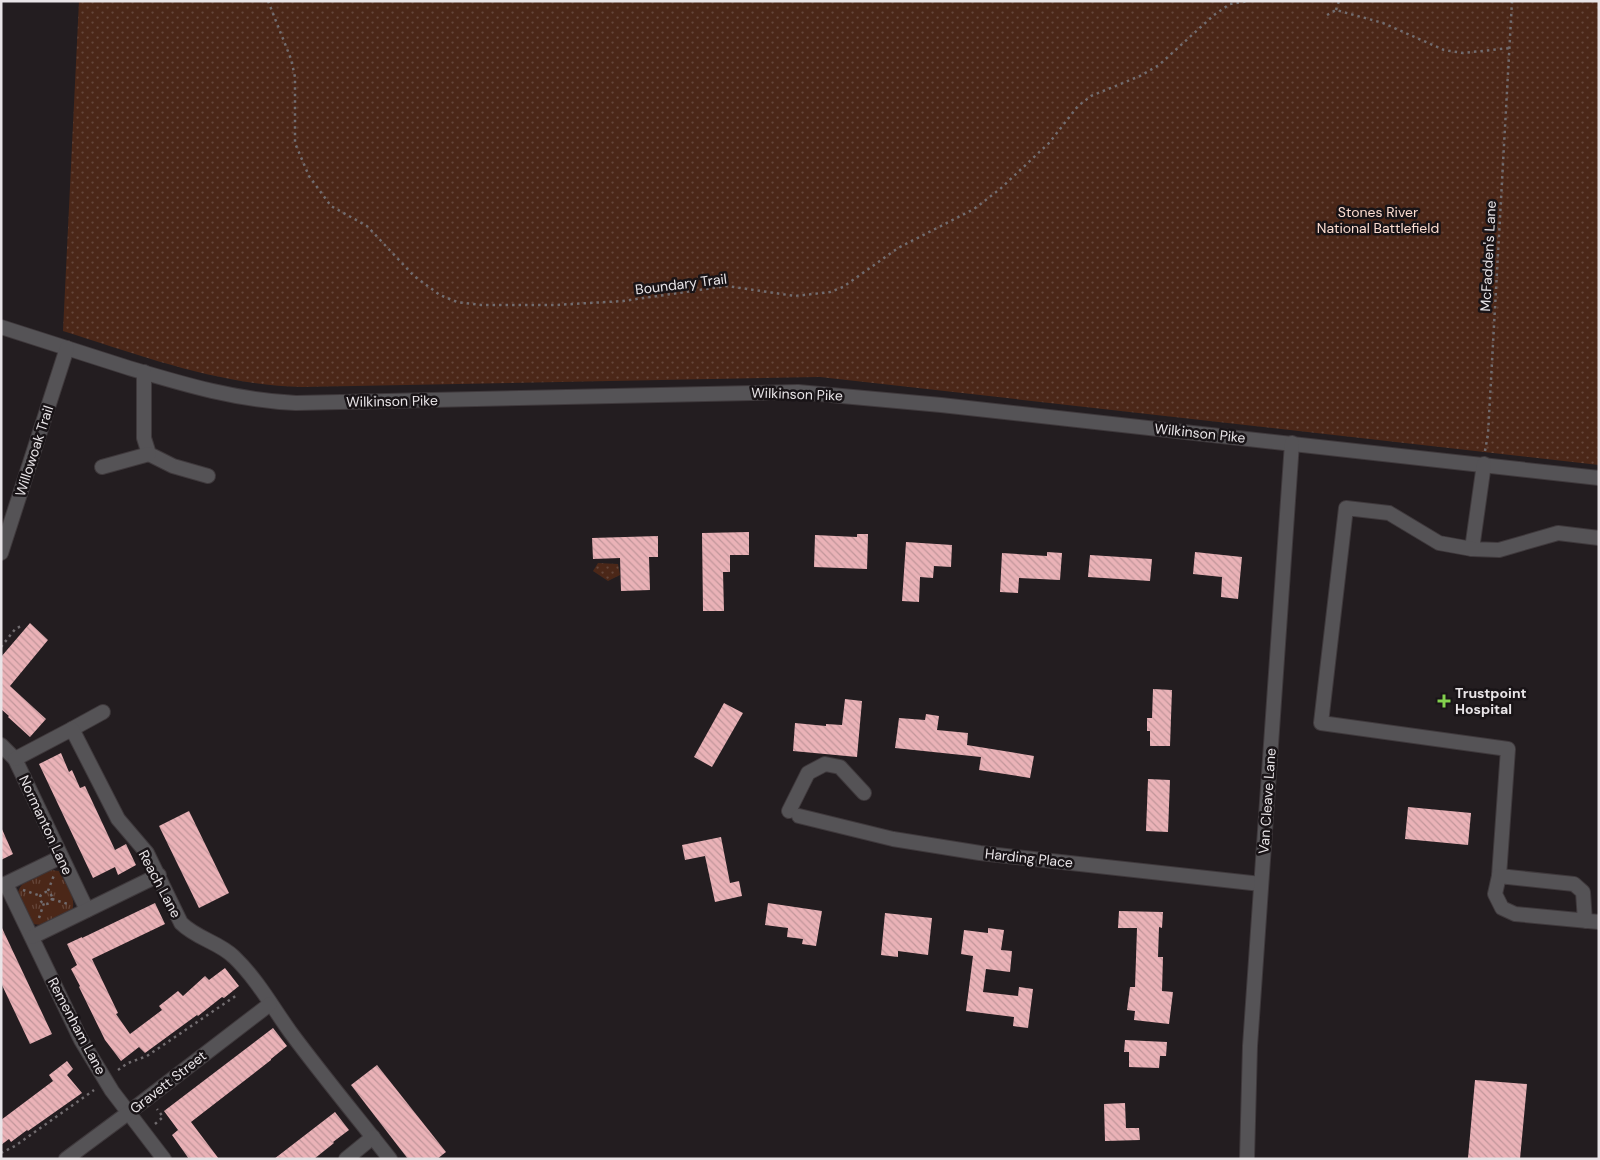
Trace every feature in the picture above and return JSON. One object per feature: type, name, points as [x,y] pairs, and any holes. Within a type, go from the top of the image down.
[{"type":"street","name":"Wilkinson Pike","points":[[1,327],[209,391],[275,402],[306,403],[798,392],[942,405],[1599,478]]},
{"type":"street","name":"Willowoak Trail","points":[[1,553],[68,348]]},
{"type":"street","points":[[144,372],[144,438],[149,454]]},
{"type":"street","name":"Van Cleave Lane","points":[[1247,1159],[1250,1046],[1292,443]]},
{"type":"street","points":[[102,467],[149,454],[173,466],[208,476]]},
{"type":"street","points":[[1472,549],[1484,464]]},
{"type":"street","points":[[1499,876],[1574,884],[1583,892],[1592,921],[1515,914],[1502,908],[1495,894],[1499,876],[1508,749],[1321,723],[1346,508],[1389,513],[1438,543],[1472,549],[1499,550],[1558,533],[1599,538]]},
{"type":"street","points":[[15,758],[103,712]]},
{"type":"street","name":"Reach Lane","points":[[72,729],[118,819],[147,853],[181,923],[189,931],[223,948],[244,968],[390,1159]]},
{"type":"street","name":"Normanton Lane","points":[[1,745],[15,758],[87,910]]},
{"type":"street","name":"Harding Place","points":[[864,793],[840,767],[825,764],[808,773],[794,814],[893,839],[980,853],[1261,884]]},
{"type":"street","points":[[3,885],[61,857]]},
{"type":"street","points":[[32,937],[159,875]]},
{"type":"street","name":"Remenham Lane","points":[[3,885],[32,937],[81,1040],[128,1113],[164,1159]]},
{"type":"street","name":"Gravett Street","points":[[66,1159],[270,1004]]},
{"type":"street","points":[[346,1159],[373,1137]]},
{"type":"path","name":"Boundary Trail","points":[[268,1],[291,59],[294,77],[295,143],[309,176],[331,206],[367,226],[414,276],[440,295],[457,302],[481,305],[556,305],[623,301],[727,286],[796,296],[830,292],[843,287],[898,248],[981,204],[1000,189],[1049,143],[1078,106],[1091,96],[1140,76],[1158,65],[1230,4],[1248,1]]},
{"type":"path","points":[[1327,15],[1336,10],[1339,1]]},
{"type":"path","points":[[1336,10],[1383,23],[1444,50],[1463,53],[1510,48],[1512,1]]},
{"type":"path","name":"McFadden's Lane","points":[[1484,464],[1489,424],[1510,48]]},
{"type":"path","points":[[1,647],[16,628],[22,626]]},
{"type":"path","points":[[48,892],[54,874]]},
{"type":"path","points":[[22,890],[41,896]]},
{"type":"path","points":[[41,896],[43,893],[48,892]]},
{"type":"path","points":[[48,892],[51,894],[52,899]]},
{"type":"path","points":[[41,896],[40,899],[44,903],[50,903],[52,899]]},
{"type":"path","points":[[52,899],[69,905]]},
{"type":"path","points":[[38,921],[44,903]]},
{"type":"path","points":[[118,1070],[128,1063],[147,1056],[237,995]]},
{"type":"path","points":[[1,1153],[15,1146],[94,1090]]},
{"type":"path","points":[[155,1124],[163,1117],[157,1109]]},
{"type":"green space","name":"Stones River National Battlefield","points":[[79,1],[1599,1],[1599,465],[820,377],[302,387],[241,381],[181,368],[151,359],[63,331]]},
{"type":"green space","points":[[598,563],[618,564],[620,575],[608,581],[593,571]]},
{"type":"green space","points":[[51,870],[59,871],[68,888],[73,902],[72,911],[41,925],[33,924],[18,894],[19,889],[30,879]]},
{"type":"building","points":[[749,532],[749,555],[730,555],[730,572],[723,572],[724,611],[703,611],[702,533]]},
{"type":"building","points":[[857,534],[868,534],[867,569],[814,567],[815,535],[857,537]]},
{"type":"building","points":[[658,536],[658,557],[649,557],[650,590],[621,591],[620,558],[593,559],[592,538]]},
{"type":"building","points":[[906,542],[952,545],[951,567],[934,566],[933,578],[920,577],[919,602],[902,601]]},
{"type":"building","points":[[1047,552],[1062,553],[1060,580],[1019,578],[1018,593],[1000,592],[1002,553],[1047,556]]},
{"type":"building","points":[[1195,552],[1242,557],[1238,599],[1221,597],[1222,577],[1193,574]]},
{"type":"building","points":[[1090,555],[1152,559],[1150,581],[1088,577]]},
{"type":"building","points":[[30,623],[48,640],[10,686],[46,719],[30,737],[1,709],[1,657]]},
{"type":"building","points":[[1153,689],[1172,690],[1170,746],[1150,746],[1150,731],[1147,731],[1147,718],[1152,718]]},
{"type":"building","points":[[845,699],[862,701],[857,757],[793,751],[795,723],[826,726],[826,724],[842,725]]},
{"type":"building","points":[[724,703],[743,713],[712,767],[694,757]]},
{"type":"building","points":[[926,714],[939,716],[937,730],[968,733],[967,745],[1034,756],[1030,778],[979,770],[981,757],[895,748],[899,718],[925,720]]},
{"type":"building","points":[[61,753],[69,772],[72,770],[80,788],[85,786],[115,850],[126,844],[136,865],[118,875],[115,867],[93,878],[39,764]]},
{"type":"building","points":[[1148,779],[1170,780],[1168,832],[1146,831]]},
{"type":"building","points":[[1408,807],[1471,813],[1468,845],[1405,839]]},
{"type":"building","points":[[189,811],[229,893],[199,908],[159,826]]},
{"type":"building","points":[[1,827],[13,854],[1,860]]},
{"type":"building","points":[[721,837],[730,883],[739,881],[742,896],[715,902],[705,856],[685,860],[682,845]]},
{"type":"building","points":[[155,903],[165,924],[92,959],[118,1013],[116,1014],[130,1034],[162,1010],[159,1006],[178,991],[183,996],[205,976],[209,980],[225,968],[239,986],[145,1053],[139,1047],[121,1061],[105,1040],[79,987],[71,969],[77,965],[67,944]]},
{"type":"building","points":[[768,903],[822,911],[816,946],[802,944],[803,939],[787,937],[788,928],[765,925]]},
{"type":"building","points":[[1119,911],[1163,912],[1162,928],[1159,927],[1158,957],[1163,957],[1162,991],[1173,992],[1169,1024],[1134,1020],[1135,1011],[1127,1010],[1130,987],[1135,987],[1137,928],[1118,928]]},
{"type":"building","points":[[885,913],[932,918],[928,955],[898,951],[898,957],[881,955]]},
{"type":"building","points":[[1,926],[52,1034],[30,1044],[1,983]]},
{"type":"building","points":[[988,928],[1004,930],[1001,950],[1012,951],[1010,972],[986,969],[983,992],[1018,996],[1019,987],[1033,989],[1028,1028],[1013,1026],[1014,1017],[966,1011],[973,956],[961,954],[964,930],[988,933]]},
{"type":"building","points":[[273,1028],[287,1046],[191,1122],[219,1159],[189,1159],[172,1135],[178,1130],[164,1111]]},
{"type":"building","points":[[1125,1040],[1167,1042],[1166,1056],[1160,1056],[1159,1068],[1129,1067],[1129,1052],[1124,1052]]},
{"type":"building","points":[[67,1061],[73,1069],[67,1075],[82,1093],[11,1142],[9,1139],[1,1145],[1,1120],[53,1081],[49,1075]]},
{"type":"building","points":[[377,1065],[446,1152],[437,1159],[408,1159],[351,1085]]},
{"type":"building","points":[[1475,1080],[1527,1084],[1520,1159],[1468,1158]]},
{"type":"building","points":[[1125,1103],[1126,1128],[1139,1128],[1140,1140],[1105,1141],[1104,1104]]},
{"type":"building","points":[[335,1112],[349,1130],[314,1159],[274,1159]]},
{"type":"place","name":"Trustpoint Hospital","points":[[1444,701]]}]
